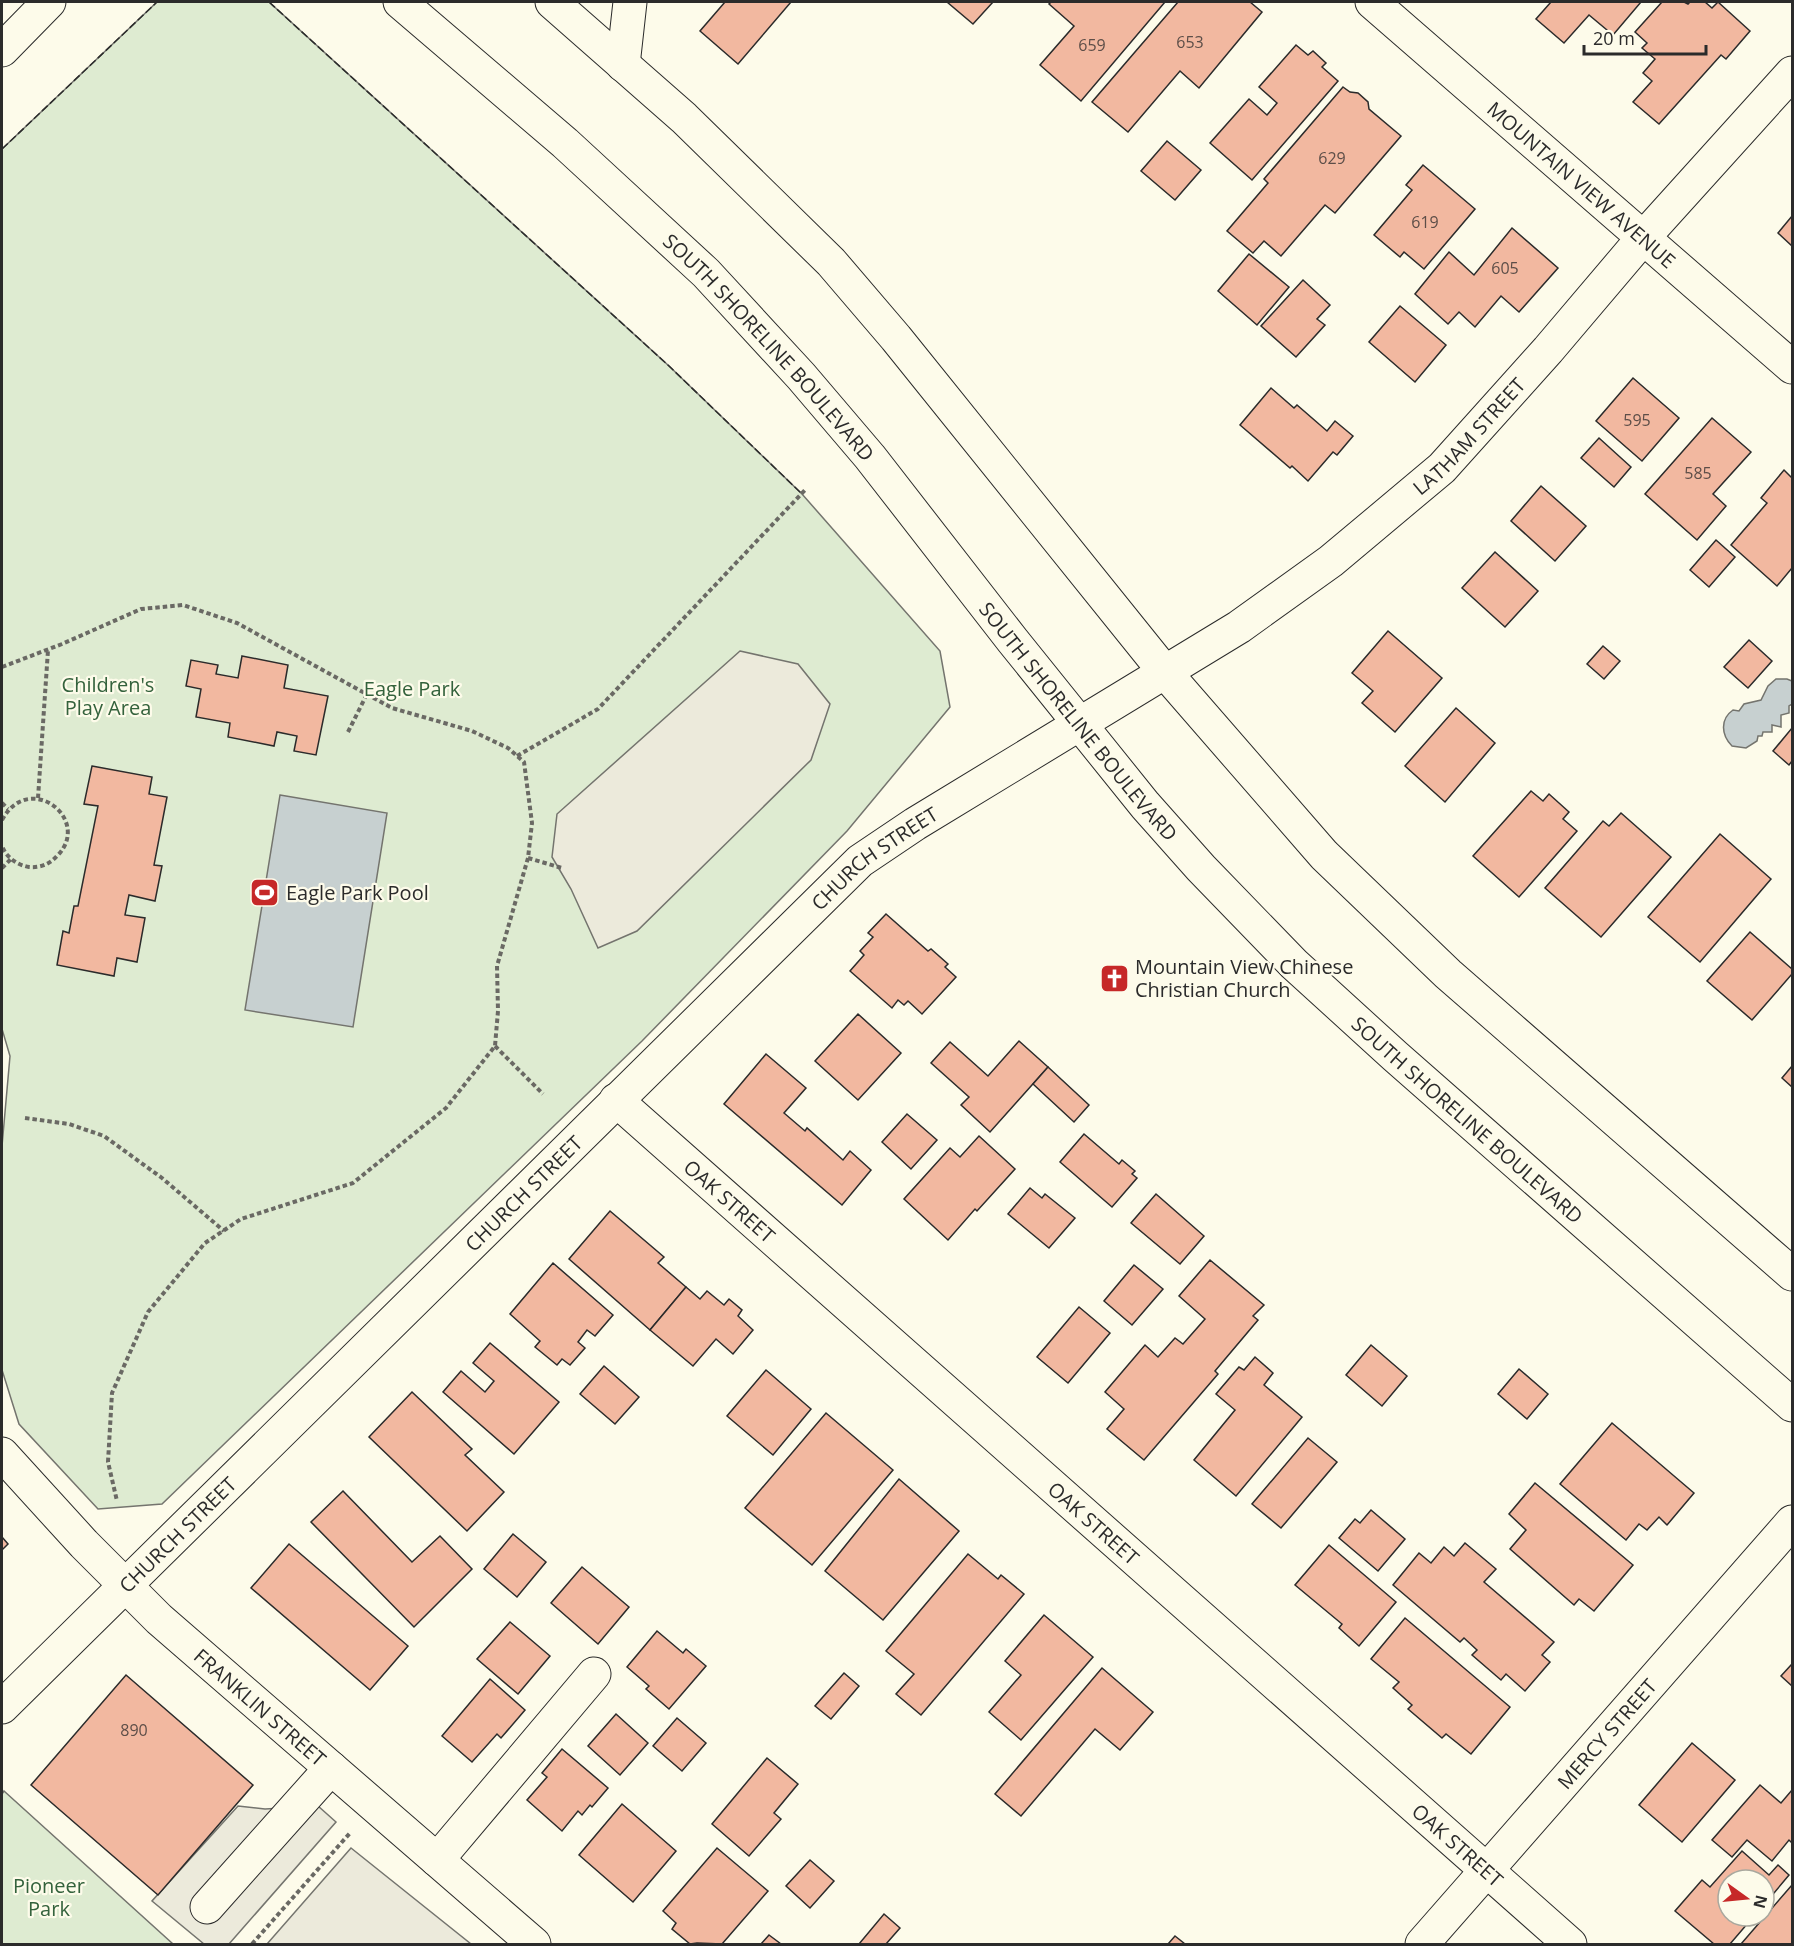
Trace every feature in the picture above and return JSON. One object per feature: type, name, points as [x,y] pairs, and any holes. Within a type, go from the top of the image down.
[{"type":"street","points":[[2,50],[49,2]]},
{"type":"street","name":"SOUTH SHORELINE BOULEVARD","points":[[400,2],[566,143],[706,273],[801,376],[870,457],[1012,641],[1144,805],[1294,964],[1395,1056],[1792,1405]]},
{"type":"street","points":[[552,2],[684,118],[831,262],[896,338],[1164,671],[1332,863],[1448,974],[1792,1274]]},
{"type":"street","points":[[623,65],[630,2]]},
{"type":"street","name":"MOUNTAIN VIEW AVENUE","points":[[1372,2],[1792,367]]},
{"type":"street","name":"LATHAM STREET","points":[[1081,724],[1239,627],[1331,561],[1442,468],[1548,350],[1643,238],[1792,73]]},
{"type":"street","name":"CHURCH STREET","points":[[2,1707],[860,861],[915,824],[1081,724]]},
{"type":"street","name":"OAK STREET","points":[[616,1100],[1570,1944]]},
{"type":"street","name":"FRANKLIN STREET","points":[[2,1454],[124,1586],[159,1619],[534,1944]]},
{"type":"street","name":"MERCY STREET","points":[[1422,1944],[1792,1522]]},
{"type":"street","points":[[437,1860],[594,1674]]},
{"type":"street","points":[[207,1907],[331,1768]]},
{"type":"path","points":[[517,756],[598,709],[806,490]]},
{"type":"path","points":[[2,667],[48,650],[141,609],[183,605],[237,623],[392,708],[472,731],[508,748],[524,762],[532,823],[528,858],[497,966],[498,1011],[495,1046],[446,1108],[353,1183],[241,1219],[205,1243],[148,1312],[112,1393],[108,1462],[117,1501]]},
{"type":"path","points":[[38,798],[48,650]]},
{"type":"path","points":[[348,732],[367,694]]},
{"type":"path","points":[[2,820],[8,809],[17,802],[38,798],[58,809],[65,819],[68,830],[67,841],[62,852],[44,866],[21,865],[11,859],[2,846]]},
{"type":"path","points":[[2,803],[8,809]]},
{"type":"path","points":[[528,858],[562,868]]},
{"type":"path","points":[[2,868],[11,859]]},
{"type":"path","points":[[495,1046],[543,1094]]},
{"type":"path","points":[[25,1118],[69,1124],[104,1136],[162,1178],[224,1231]]},
{"type":"path","points":[[252,1944],[354,1828]]},
{"type":"green space","name":"Eagle Park","points":[[157,2],[269,2],[669,366],[802,494],[940,651],[950,707],[847,831],[642,1041],[162,1504],[98,1509],[19,1424],[2,1370],[2,1146],[10,1056],[2,1029],[2,149]]},
{"type":"green space","name":"Pioneer Park","points":[[4,1791],[173,1944],[2,1944],[2,1794]]},
{"type":"shaded area","points":[[740,651],[798,664],[830,704],[811,760],[637,931],[598,948],[571,889],[552,857],[557,814]]},
{"type":"shaded area","points":[[1776,679],[1792,681],[1792,704],[1789,706],[1789,713],[1781,715],[1781,727],[1772,725],[1772,732],[1763,732],[1762,736],[1758,736],[1757,741],[1746,748],[1732,746],[1724,732],[1726,718],[1733,710],[1739,711],[1744,704],[1761,700],[1768,686]]},
{"type":"shaded area","points":[[280,795],[387,813],[353,1027],[245,1010]]},
{"type":"shaded area","points":[[238,1806],[265,1809],[318,1806],[336,1822],[229,1944],[204,1944],[152,1901]]},
{"type":"shaded area","points":[[351,1848],[471,1944],[267,1944]]},
{"type":"building","points":[[725,2],[791,2],[738,64],[700,31]]},
{"type":"building","points":[[947,2],[993,2],[973,24]]},
{"type":"building","points":[[1051,2],[1165,2],[1081,101],[1040,65],[1074,26],[1049,4]]},
{"type":"building","points":[[1178,2],[1250,2],[1262,12],[1199,88],[1180,71],[1128,132],[1092,102]]},
{"type":"building","points":[[1551,2],[1641,2],[1613,35],[1589,15],[1564,43],[1536,19]]},
{"type":"building","points":[[1662,2],[1688,4],[1705,2],[1712,8],[1718,2],[1750,31],[1726,59],[1721,55],[1659,124],[1633,102],[1652,81],[1643,73],[1655,59],[1642,48],[1647,43],[1635,32]]},
{"type":"building","points":[[1296,45],[1308,55],[1313,51],[1326,63],[1322,67],[1338,81],[1252,180],[1210,143],[1249,99],[1267,115],[1277,103],[1259,87]]},
{"type":"building","points":[[1343,87],[1350,92],[1358,93],[1368,102],[1369,109],[1401,136],[1335,213],[1325,205],[1281,256],[1264,241],[1253,253],[1227,231],[1268,183],[1264,179]]},
{"type":"building","points":[[1167,141],[1201,170],[1175,200],[1141,171]]},
{"type":"building","points":[[1423,165],[1475,209],[1424,269],[1404,252],[1400,257],[1374,235],[1412,190],[1406,185]]},
{"type":"building","points":[[1792,216],[1792,246],[1778,233]]},
{"type":"building","points":[[1512,228],[1558,268],[1519,312],[1501,296],[1475,327],[1459,312],[1448,324],[1415,294],[1449,252],[1474,275]]},
{"type":"building","points":[[1249,254],[1289,287],[1257,325],[1218,291]]},
{"type":"building","points":[[1303,280],[1330,305],[1317,319],[1325,325],[1296,357],[1261,326]]},
{"type":"building","points":[[1400,306],[1446,345],[1415,382],[1369,342]]},
{"type":"building","points":[[1633,378],[1679,418],[1642,461],[1596,421]]},
{"type":"building","points":[[1271,388],[1294,408],[1297,405],[1327,431],[1335,421],[1353,436],[1337,455],[1333,452],[1308,481],[1240,425]]},
{"type":"building","points":[[1712,418],[1751,452],[1713,494],[1726,506],[1697,540],[1645,494]]},
{"type":"building","points":[[1599,438],[1631,467],[1614,487],[1581,458]]},
{"type":"building","points":[[1784,470],[1792,478],[1792,568],[1777,586],[1731,545],[1767,503],[1761,498]]},
{"type":"building","points":[[1541,486],[1586,526],[1555,561],[1511,521]]},
{"type":"building","points":[[1716,540],[1735,557],[1709,587],[1690,570]]},
{"type":"building","points":[[1495,552],[1538,591],[1505,627],[1462,588]]},
{"type":"building","points":[[1388,631],[1442,678],[1395,732],[1362,703],[1373,691],[1352,673]]},
{"type":"building","points":[[1749,640],[1772,661],[1748,688],[1724,667]]},
{"type":"building","points":[[1603,646],[1620,661],[1604,679],[1587,664]]},
{"type":"building","points":[[242,656],[288,665],[284,688],[328,696],[316,755],[294,751],[297,736],[277,732],[274,746],[228,737],[230,723],[196,717],[201,689],[186,686],[191,660],[218,665],[216,674],[238,678]]},
{"type":"building","points":[[1456,708],[1495,743],[1445,802],[1405,766]]},
{"type":"building","points":[[1792,728],[1792,761],[1789,765],[1773,751]]},
{"type":"building","points":[[92,766],[152,777],[149,794],[167,797],[154,865],[162,866],[155,901],[129,895],[125,915],[145,918],[137,962],[117,958],[114,976],[57,965],[63,931],[69,933],[74,906],[78,906],[98,806],[84,804]]},
{"type":"building","points":[[1531,791],[1543,801],[1549,794],[1569,812],[1563,819],[1577,831],[1519,897],[1473,856]]},
{"type":"building","points":[[1621,813],[1671,857],[1601,937],[1545,888],[1603,821],[1609,826]]},
{"type":"building","points":[[1720,834],[1771,879],[1700,962],[1648,917]]},
{"type":"building","points":[[886,914],[928,951],[931,949],[948,964],[945,967],[956,977],[922,1014],[908,1001],[904,1005],[898,1000],[892,1008],[850,971],[864,955],[860,951],[873,937],[868,933]]},
{"type":"building","points":[[1750,932],[1792,969],[1792,974],[1752,1020],[1707,981]]},
{"type":"building","points":[[858,1014],[901,1053],[858,1100],[815,1061]]},
{"type":"building","points":[[1019,1041],[1048,1067],[990,1132],[961,1105],[969,1097],[931,1063],[950,1042],[988,1076]]},
{"type":"building","points":[[766,1054],[806,1088],[784,1113],[805,1131],[807,1128],[843,1160],[850,1151],[871,1170],[842,1205],[724,1104]]},
{"type":"building","points":[[1792,1066],[1792,1087],[1782,1078]]},
{"type":"building","points":[[1048,1067],[1089,1105],[1074,1122],[1033,1084]]},
{"type":"building","points":[[907,1114],[937,1140],[911,1169],[882,1142]]},
{"type":"building","points":[[1084,1134],[1119,1164],[1122,1160],[1135,1171],[1132,1174],[1137,1178],[1112,1207],[1060,1162]]},
{"type":"building","points":[[979,1136],[1015,1169],[948,1240],[904,1199],[950,1148],[960,1157]]},
{"type":"building","points":[[1030,1188],[1042,1198],[1045,1194],[1075,1218],[1049,1248],[1008,1214]]},
{"type":"building","points":[[1156,1194],[1204,1236],[1180,1264],[1131,1223]]},
{"type":"building","points":[[610,1211],[664,1257],[658,1263],[686,1287],[650,1330],[569,1259]]},
{"type":"building","points":[[1210,1260],[1264,1305],[1253,1316],[1258,1320],[1215,1371],[1218,1374],[1144,1460],[1107,1429],[1124,1409],[1105,1392],[1145,1345],[1158,1357],[1175,1338],[1183,1344],[1205,1319],[1179,1296]]},
{"type":"building","points":[[553,1263],[613,1315],[595,1336],[587,1330],[578,1342],[585,1348],[570,1365],[562,1359],[557,1365],[535,1347],[540,1341],[510,1314]]},
{"type":"building","points":[[1134,1265],[1163,1289],[1132,1325],[1104,1301]]},
{"type":"building","points":[[686,1287],[700,1299],[707,1291],[724,1305],[729,1299],[742,1310],[738,1316],[753,1330],[733,1354],[716,1339],[693,1366],[650,1330]]},
{"type":"building","points":[[1079,1307],[1110,1333],[1068,1383],[1037,1357]]},
{"type":"building","points":[[490,1343],[559,1402],[514,1454],[443,1392],[461,1371],[485,1392],[494,1381],[473,1363]]},
{"type":"building","points":[[1371,1345],[1407,1376],[1382,1406],[1346,1375]]},
{"type":"building","points":[[1255,1357],[1273,1373],[1264,1385],[1302,1417],[1236,1496],[1194,1460],[1235,1410],[1216,1394],[1239,1367],[1244,1370]]},
{"type":"building","points":[[604,1366],[639,1397],[615,1424],[580,1394]]},
{"type":"building","points":[[1519,1369],[1548,1394],[1527,1419],[1498,1394]]},
{"type":"building","points":[[766,1370],[811,1409],[773,1455],[727,1416]]},
{"type":"building","points":[[412,1392],[472,1449],[465,1455],[504,1492],[467,1531],[369,1437]]},
{"type":"building","points":[[826,1413],[893,1470],[812,1565],[745,1508]]},
{"type":"building","points":[[1612,1423],[1694,1493],[1667,1525],[1659,1517],[1647,1530],[1639,1524],[1626,1540],[1560,1484]]},
{"type":"building","points":[[1308,1438],[1337,1462],[1281,1528],[1252,1504]]},
{"type":"building","points":[[899,1479],[959,1531],[883,1620],[825,1571]]},
{"type":"building","points":[[1535,1483],[1633,1565],[1594,1611],[1579,1599],[1574,1605],[1510,1549],[1526,1530],[1509,1514]]},
{"type":"building","points":[[343,1491],[412,1562],[440,1536],[472,1569],[414,1627],[311,1522]]},
{"type":"building","points":[[1371,1510],[1405,1539],[1378,1571],[1339,1538],[1355,1519],[1360,1523]]},
{"type":"building","points":[[513,1534],[546,1562],[517,1597],[484,1569]]},
{"type":"building","points":[[2,1537],[8,1544],[2,1550]]},
{"type":"building","points":[[1465,1543],[1496,1569],[1484,1582],[1554,1642],[1542,1655],[1550,1662],[1525,1691],[1506,1674],[1501,1680],[1472,1655],[1477,1650],[1464,1638],[1460,1642],[1393,1585],[1419,1553],[1431,1563],[1444,1547],[1454,1556]]},
{"type":"building","points":[[289,1544],[408,1646],[370,1690],[251,1588]]},
{"type":"building","points":[[1329,1545],[1396,1602],[1359,1646],[1339,1628],[1342,1624],[1295,1585]]},
{"type":"building","points":[[968,1554],[998,1579],[1001,1575],[1024,1594],[921,1715],[896,1694],[914,1674],[886,1651]]},
{"type":"building","points":[[582,1567],[629,1607],[598,1644],[551,1603]]},
{"type":"building","points":[[1044,1615],[1093,1657],[1021,1740],[989,1712],[1021,1675],[1005,1661]]},
{"type":"building","points":[[1405,1618],[1510,1707],[1471,1754],[1446,1734],[1442,1738],[1408,1709],[1412,1705],[1393,1688],[1399,1682],[1371,1659]]},
{"type":"building","points":[[510,1622],[550,1656],[518,1694],[477,1659]]},
{"type":"building","points":[[657,1631],[683,1653],[686,1649],[706,1666],[669,1709],[646,1689],[649,1686],[627,1667]]},
{"type":"building","points":[[1792,1664],[1792,1686],[1781,1676]]},
{"type":"building","points":[[1102,1668],[1153,1712],[1120,1750],[1095,1729],[1021,1816],[995,1794]]},
{"type":"building","points":[[844,1673],[859,1686],[831,1719],[815,1706]]},
{"type":"building","points":[[126,1675],[253,1785],[158,1895],[31,1785]]},
{"type":"building","points":[[490,1679],[525,1710],[501,1738],[497,1734],[472,1762],[442,1736]]},
{"type":"building","points":[[616,1714],[648,1743],[620,1775],[588,1746]]},
{"type":"building","points":[[677,1718],[706,1743],[682,1771],[653,1746]]},
{"type":"building","points":[[1692,1743],[1735,1780],[1682,1842],[1639,1805]]},
{"type":"building","points":[[562,1749],[608,1788],[582,1815],[578,1811],[562,1831],[527,1800],[547,1777],[542,1773]]},
{"type":"building","points":[[767,1758],[798,1784],[774,1813],[781,1819],[749,1856],[712,1824]]},
{"type":"building","points":[[1760,1785],[1781,1803],[1792,1790],[1792,1843],[1789,1840],[1772,1861],[1747,1840],[1732,1857],[1712,1840]]},
{"type":"building","points":[[622,1804],[676,1851],[633,1902],[579,1855]]},
{"type":"building","points":[[717,1848],[768,1891],[722,1944],[690,1944],[672,1929],[676,1923],[663,1911]]},
{"type":"building","points":[[1742,1851],[1761,1868],[1727,1868]]},
{"type":"building","points":[[810,1860],[834,1881],[810,1908],[786,1886]]},
{"type":"building","points":[[1778,1865],[1789,1875],[1776,1891],[1775,1868]]},
{"type":"building","points":[[1702,1880],[1710,1887],[1716,1880],[1716,1928],[1744,1928],[1730,1944],[1714,1944],[1675,1911]]},
{"type":"building","points":[[1792,1885],[1792,1944],[1741,1944],[1755,1928],[1776,1928],[1776,1904]]},
{"type":"building","points":[[884,1914],[900,1928],[886,1944],[859,1944]]},
{"type":"building","points":[[769,1935],[781,1944],[761,1944]]},
{"type":"building","points":[[1175,1936],[1185,1944],[1168,1944]]},
{"type":"fence","points":[[2,149],[157,2]]},
{"type":"fence","points":[[269,2],[669,366],[802,494]]},
{"type":"place","name":"Eagle Park Pool","points":[[265,892]]},
{"type":"place","name":"Mountain View Chinese Christian Church","points":[[1114,978]]},
{"type":"park label","name":"Children's Play Area","points":[[108,696]]}]
